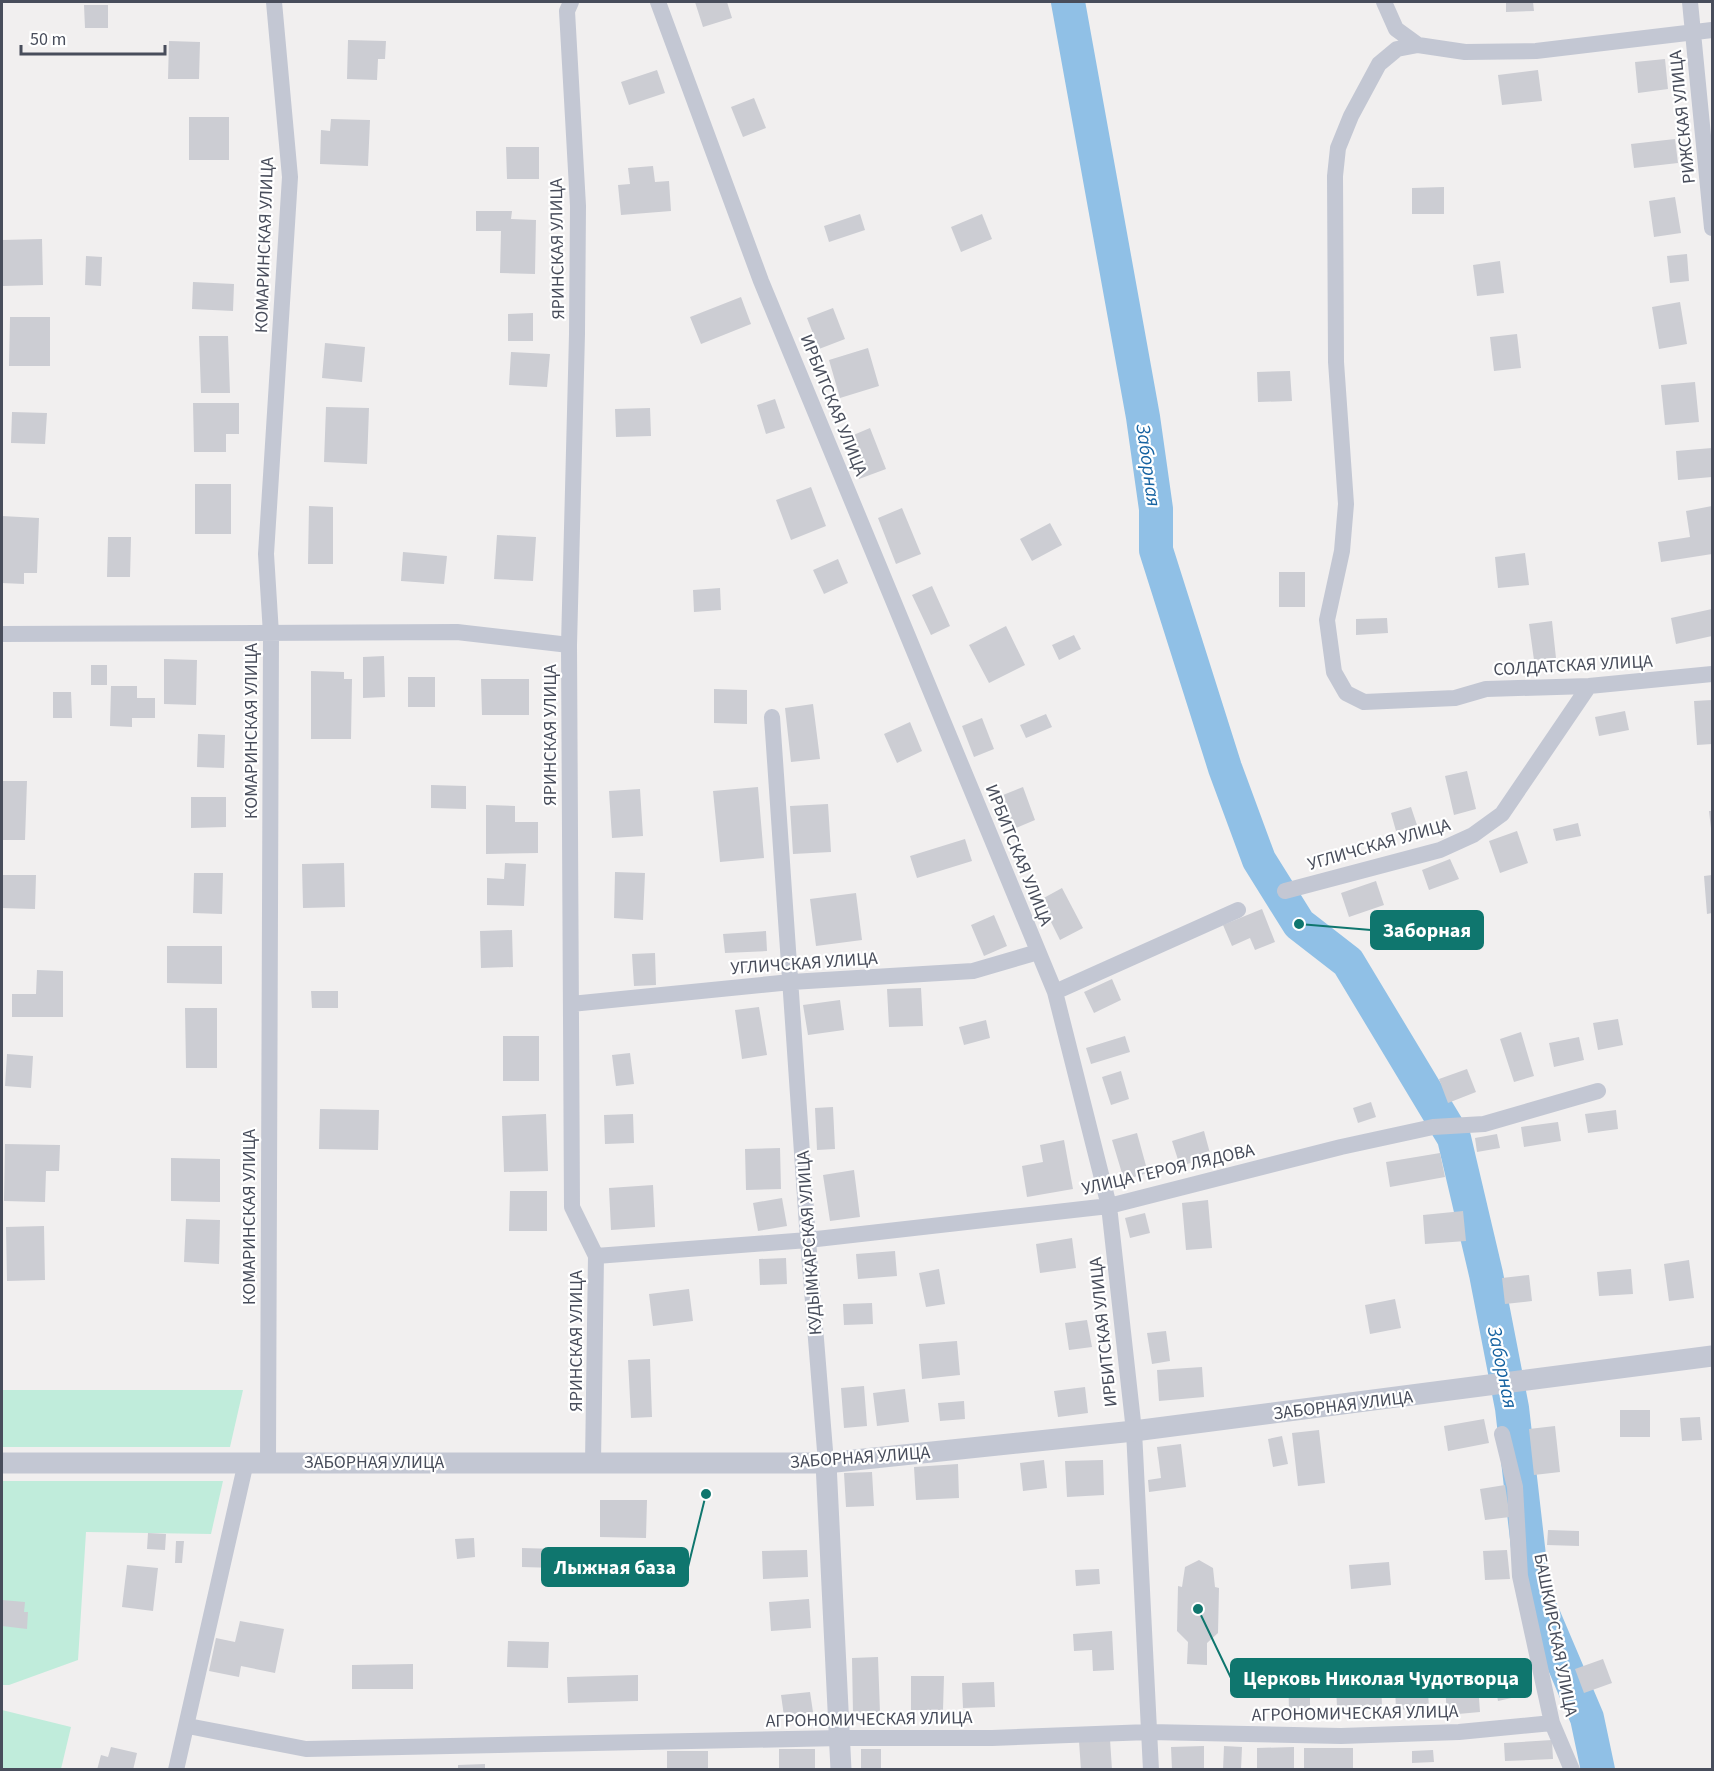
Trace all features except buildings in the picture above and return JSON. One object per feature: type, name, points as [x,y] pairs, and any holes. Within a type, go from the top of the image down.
[{"type":"street","name":"КОМАРИНСКАЯ УЛИЦА","points":[[268,1462],[271,634],[266,555],[290,177],[274,2]]},
{"type":"street","name":"ЯРИНСКАЯ УЛИЦА","points":[[571,2],[567,11],[578,218],[569,645],[572,1207],[596,1256],[593,1463]]},
{"type":"street","name":"ИРБИТСКАЯ УЛИЦА","points":[[658,2],[761,281],[1055,992],[1109,1206],[1134,1431],[1151,1770]]},
{"type":"street","points":[[1384,2],[1396,29],[1418,45],[1465,52],[1536,51],[1713,30]]},
{"type":"street","name":"РИЖСКАЯ УЛИЦА","points":[[1690,2],[1713,228]]},
{"type":"street","name":"СОЛДАТСКАЯ УЛИЦА","points":[[1418,45],[1397,49],[1379,64],[1351,116],[1338,148],[1335,176],[1336,362],[1346,504],[1342,550],[1327,620],[1334,672],[1346,693],[1364,702],[1455,698],[1486,689],[1589,686],[1713,674]]},
{"type":"street","points":[[2,634],[457,632],[569,645]]},
{"type":"street","name":"УГЛИЧСКАЯ УЛИЦА","points":[[1285,891],[1440,850],[1473,835],[1502,813],[1589,686]]},
{"type":"street","name":"КУДЫМКАРСКАЯ УЛИЦА","points":[[772,717],[808,1240],[826,1463],[841,1770]]},
{"type":"street","points":[[1055,992],[1238,909]]},
{"type":"street","name":"УГЛИЧСКАЯ УЛИЦА","points":[[571,1004],[791,982],[973,971],[1038,952]]},
{"type":"street","name":"УЛИЦА ГЕРОЯ ЛЯДОВА","points":[[596,1256],[808,1240],[1109,1206],[1341,1147],[1433,1127],[1484,1124],[1598,1091]]},
{"type":"street","name":"ЗАБОРНАЯ УЛИЦА","points":[[2,1463],[826,1463],[1134,1431],[1453,1392],[1713,1356]]},
{"type":"street","name":"БАШКИРСКАЯ УЛИЦА","points":[[1502,1434],[1515,1487],[1520,1576],[1552,1723],[1572,1770]]},
{"type":"street","points":[[176,1770],[188,1726],[246,1462]]},
{"type":"street","name":"АГРОНОМИЧЕСКАЯ УЛИЦА","points":[[188,1726],[306,1749],[841,1738],[992,1738],[1149,1732],[1341,1736],[1459,1732],[1552,1723]]},
{"type":"green space","points":[[2,1390],[243,1390],[230,1447],[2,1447]]},
{"type":"green space","points":[[2,1481],[223,1481],[211,1534],[86,1532],[78,1660],[9,1685],[2,1685]]},
{"type":"green space","points":[[2,1710],[71,1727],[61,1769],[2,1769]]},
{"type":"waterway","name":"Заборная","points":[[1068,2],[1143,417],[1156,509],[1156,550],[1225,768],[1259,860],[1299,924],[1348,962],[1454,1138],[1486,1274],[1512,1408],[1533,1591],[1587,1718],[1598,1770]]},
{"type":"place","name":"Заборная","points":[[1299,924]]},
{"type":"place","name":"Лыжная база","points":[[706,1494]]},
{"type":"place","name":"Церковь Николая Чудотворца","points":[[1198,1609]]}]
